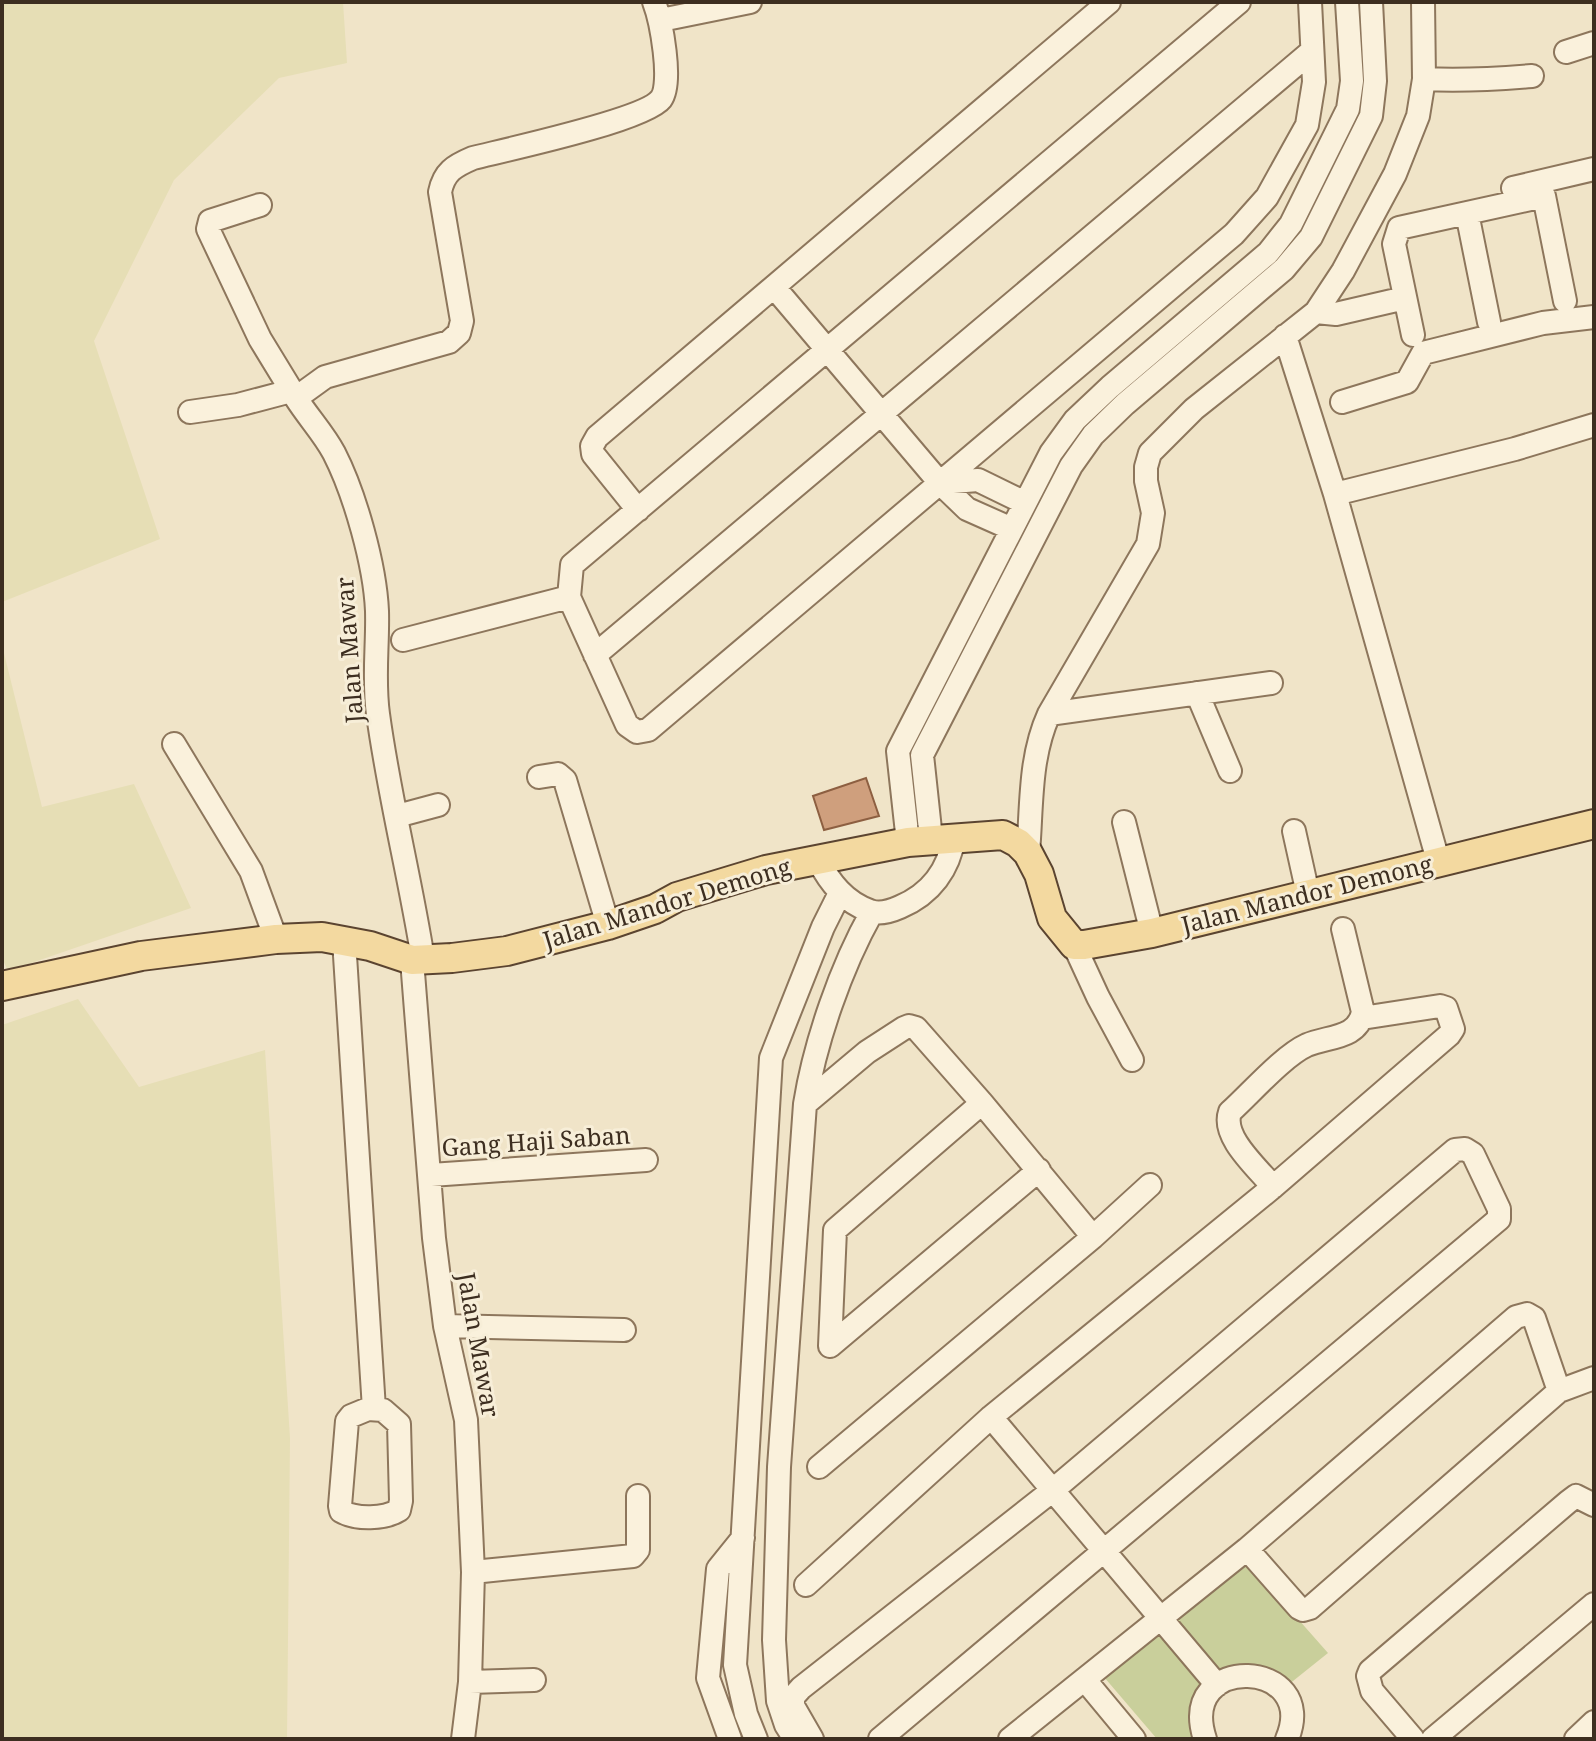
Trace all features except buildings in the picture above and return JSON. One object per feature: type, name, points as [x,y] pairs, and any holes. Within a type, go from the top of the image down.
[{"type":"main road","name":"Jalan Mandor Demong","points":[[1074,945],[1152,933],[1594,824]]},
{"type":"main road","name":"Jalan Mandor Demong","points":[[2,986],[141,956],[276,939],[322,937],[344,940],[417,959],[507,951],[608,925],[655,909],[677,897],[766,870],[818,860],[931,839],[1003,835],[1028,853]]},
{"type":"main road","points":[[1028,853],[1039,874],[1052,918],[1074,945]]},
{"type":"street","points":[[190,412],[293,395],[325,377],[449,342],[459,333],[462,321],[440,192],[444,175],[473,158],[644,110],[661,100],[665,88],[657,11],[750,2]]},
{"type":"street","points":[[638,510],[593,454],[592,446],[597,437],[1109,2]]},
{"type":"street","points":[[1239,2],[572,565],[569,597],[627,725],[637,732],[648,730],[1234,234],[1267,197],[1307,125],[1314,82],[1310,2]]},
{"type":"street","points":[[818,860],[840,893],[872,912],[888,912],[909,904],[930,889],[951,856],[931,839],[898,751],[1051,453],[1075,420],[1268,253],[1291,224],[1348,109],[1351,65],[1347,2]]},
{"type":"street","points":[[931,839],[922,755],[1071,466],[1093,435],[1114,414],[1284,269],[1311,237],[1371,116],[1375,81],[1371,2]]},
{"type":"street","points":[[1028,853],[1034,765],[1040,734],[1148,544],[1153,513],[1146,481],[1150,453],[1194,409],[1316,312],[1370,221],[1409,143],[1418,116],[1424,79],[1423,2]]},
{"type":"street","points":[[1566,52],[1594,43]]},
{"type":"street","points":[[595,655],[1312,51]]},
{"type":"street","points":[[1351,65],[1374,64]]},
{"type":"street","points":[[1424,79],[1462,81],[1532,76]]},
{"type":"street","points":[[1370,221],[1594,169]]},
{"type":"street","points":[[1413,335],[1394,244],[1399,228],[1544,196],[1565,301]]},
{"type":"street","name":"Jalan Mawar","points":[[260,205],[210,221],[208,229],[260,339],[293,395],[333,451],[371,563],[377,610],[375,690],[417,959],[434,1238],[445,1326],[466,1420],[473,1572],[470,1682],[457,1737]]},
{"type":"street","points":[[1467,213],[1489,322]]},
{"type":"street","points":[[774,287],[940,483],[967,509],[1012,529]]},
{"type":"street","points":[[1316,312],[1336,314],[1405,298]]},
{"type":"street","points":[[1200,310],[1215,328]]},
{"type":"street","points":[[1342,402],[1407,382],[1423,353],[1543,323],[1594,317]]},
{"type":"street","points":[[1285,336],[1335,494],[1439,864]]},
{"type":"street","points":[[1335,494],[1515,449],[1594,425]]},
{"type":"street","points":[[940,483],[978,480],[1025,503]]},
{"type":"street","points":[[403,640],[569,597]]},
{"type":"street","points":[[1049,714],[1271,683]]},
{"type":"street","points":[[1197,693],[1230,771]]},
{"type":"street","points":[[174,744],[251,871],[276,939]]},
{"type":"street","points":[[539,777],[558,774],[565,780],[608,925]]},
{"type":"street","points":[[397,816],[438,805]]},
{"type":"street","points":[[1124,822],[1152,933]]},
{"type":"street","points":[[1294,831],[1308,894]]},
{"type":"street","points":[[756,1739],[746,1714],[735,1665],[771,1058],[823,927],[840,893]]},
{"type":"street","points":[[795,1739],[786,1725],[778,1701],[774,1640],[779,1467],[805,1104],[811,1065],[855,942],[872,912]]},
{"type":"street","points":[[823,927],[855,942]]},
{"type":"street","points":[[1273,1187],[1230,1134],[1227,1120],[1230,1112],[1297,1050],[1346,1034],[1354,1030],[1362,1018],[1343,929]]},
{"type":"street","points":[[344,940],[374,1409]]},
{"type":"street","points":[[1074,945],[1132,1060]]},
{"type":"street","points":[[806,1585],[991,1417],[1273,1187],[1453,1029],[1446,1008],[1440,1006],[1362,1018]]},
{"type":"street","points":[[805,1104],[867,1052],[909,1026],[916,1028],[1093,1237]]},
{"type":"street","points":[[982,1103],[835,1230],[830,1346],[1039,1170]]},
{"type":"street","points":[[812,1739],[793,1706],[793,1697],[801,1688],[1053,1490],[1455,1150],[1465,1149],[1473,1154],[1499,1209],[1499,1219],[880,1739]]},
{"type":"street","name":"Gang Haji Saban","points":[[431,1175],[646,1160]]},
{"type":"street","points":[[819,1467],[1093,1237],[1150,1185]]},
{"type":"street","points":[[1010,1739],[1247,1549],[1516,1317],[1527,1314],[1534,1318],[1559,1391]]},
{"type":"street","points":[[445,1326],[624,1330]]},
{"type":"street","points":[[1247,1549],[1299,1608],[1310,1608],[1559,1391],[1594,1378]]},
{"type":"street","points":[[374,1409],[388,1412],[400,1429],[399,1510],[375,1516],[347,1515],[340,1506],[347,1421],[356,1413],[374,1409]]},
{"type":"street","points":[[991,1417],[1217,1685]]},
{"type":"street","points":[[473,1572],[633,1556],[638,1550],[638,1496]]},
{"type":"street","points":[[1413,1739],[1372,1691],[1368,1676],[1370,1671],[1576,1496],[1594,1505]]},
{"type":"street","points":[[730,1739],[708,1678],[718,1569],[743,1538]]},
{"type":"street","points":[[1433,1739],[1594,1604]]},
{"type":"street","points":[[1205,1739],[1201,1715],[1209,1693],[1230,1677],[1243,1674],[1271,1681],[1281,1690],[1292,1716],[1287,1739]]},
{"type":"street","points":[[470,1682],[534,1680]]},
{"type":"street","points":[[1085,1680],[1134,1739]]},
{"type":"street","points":[[1576,1739],[1594,1722]]},
{"type":"shaded area","points":[[2,2],[343,2],[347,63],[279,78],[174,180],[94,341],[160,539],[2,602]]},
{"type":"shaded area","points":[[2,645],[42,807],[134,784],[191,908],[8,971],[2,958]]},
{"type":"shaded area","points":[[78,999],[139,1087],[265,1050],[290,1438],[287,1739],[2,1739],[2,1025]]},
{"type":"green space","points":[[1245,1559],[1328,1653],[1288,1685],[1219,1677],[1171,1621]]},
{"type":"green space","points":[[1162,1628],[1209,1684],[1201,1739],[1157,1739],[1104,1677]]}]
